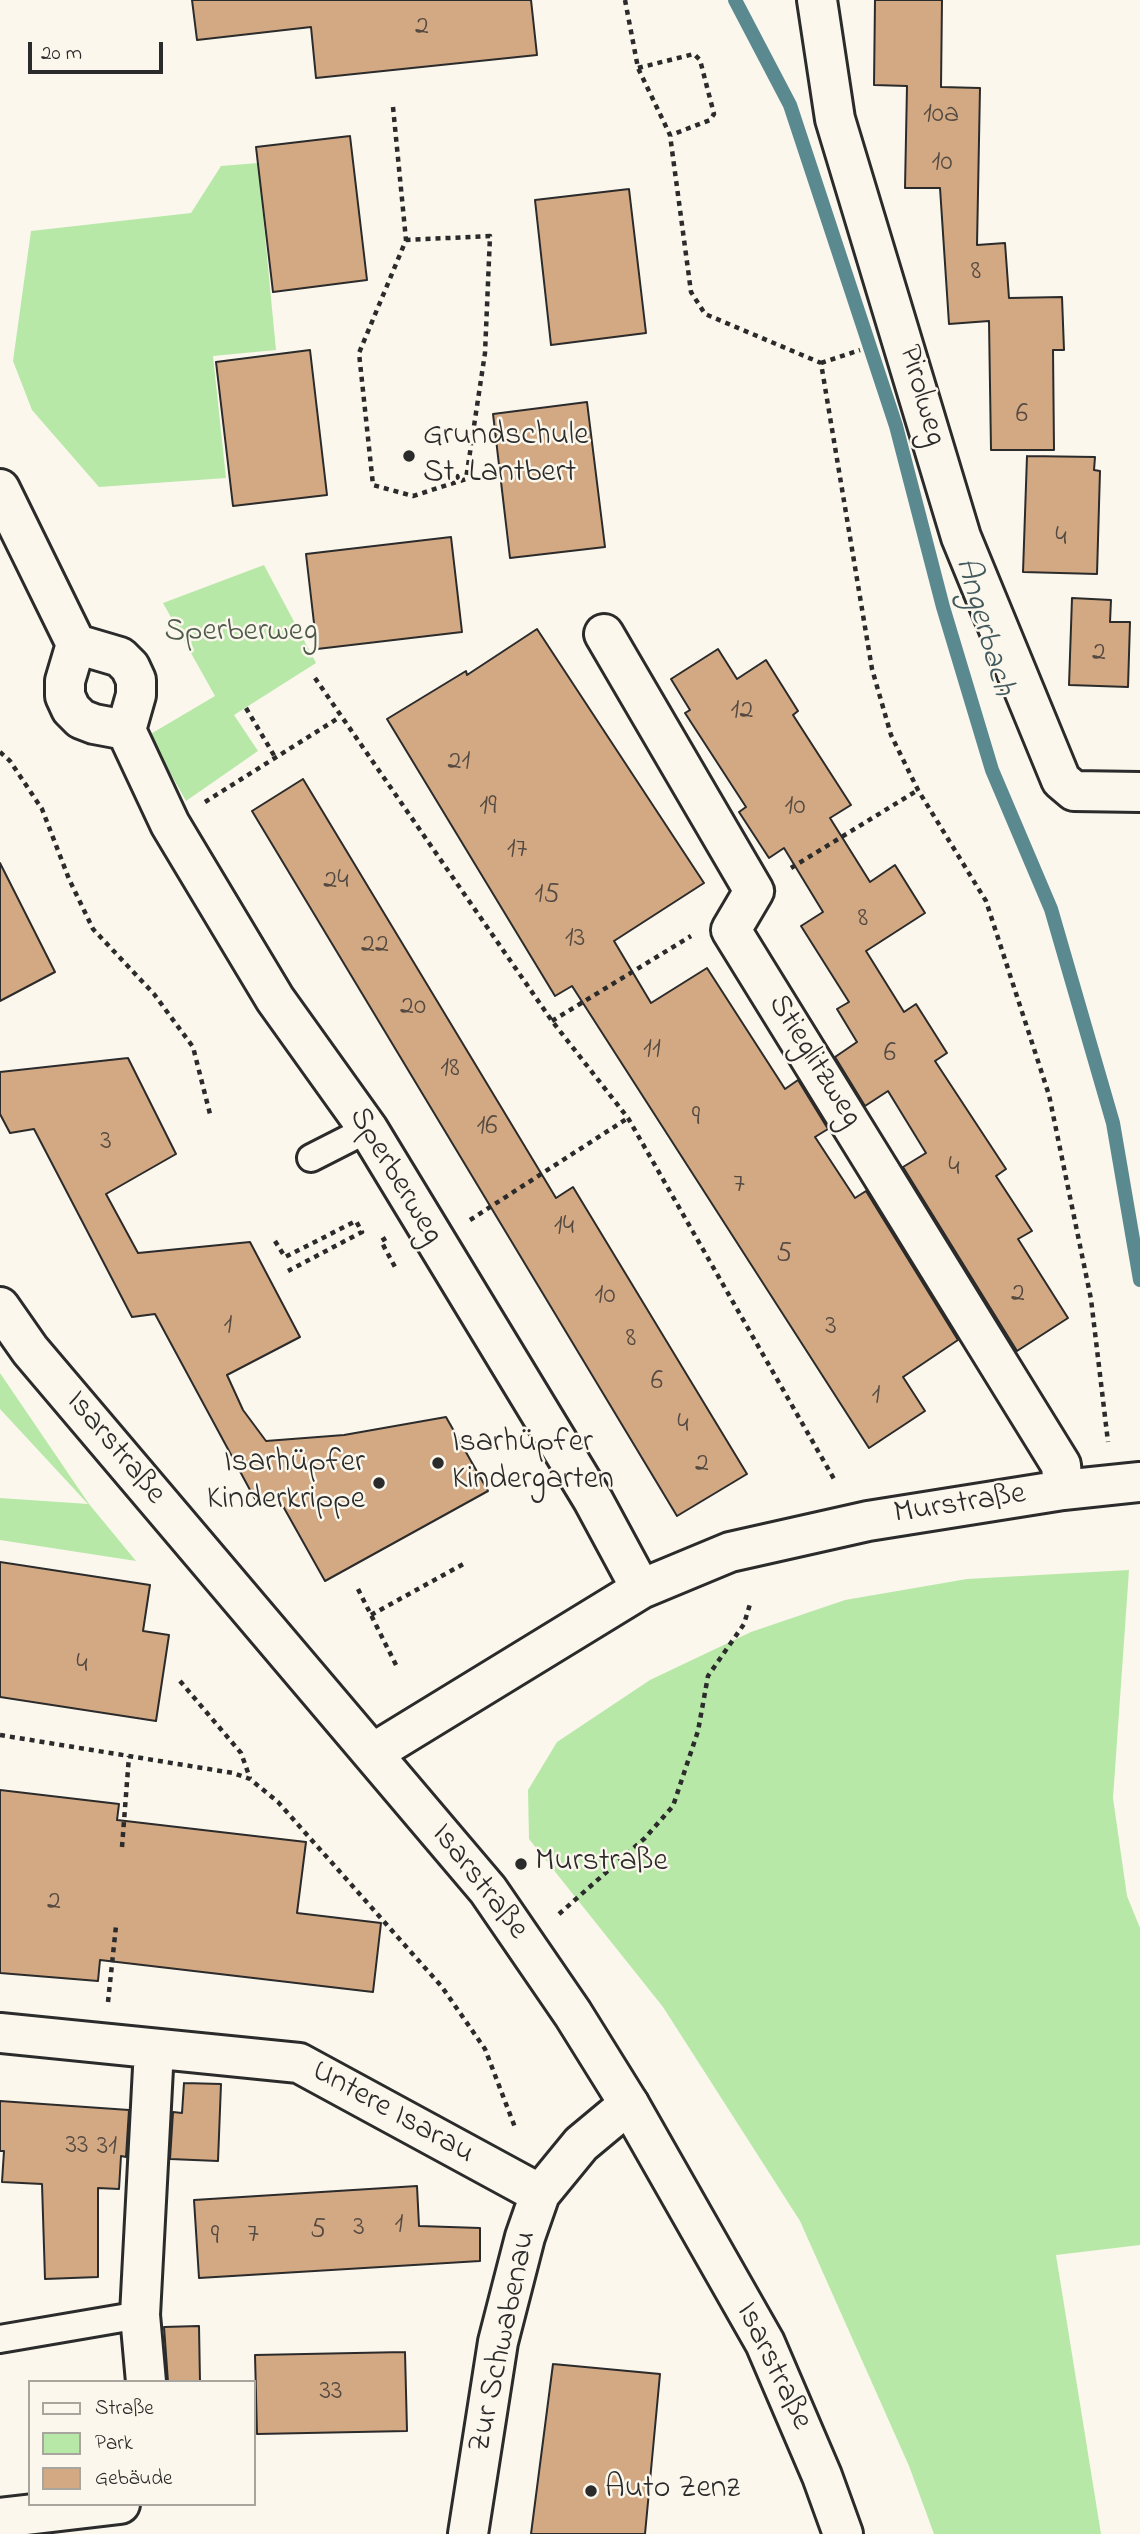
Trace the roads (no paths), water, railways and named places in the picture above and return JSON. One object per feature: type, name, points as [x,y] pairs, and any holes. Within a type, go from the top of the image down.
[{"type":"street","name":"Pirolweg","points":[[817,0],[835,119],[961,537],[1061,780],[1073,791],[1140,792]]},
{"type":"street","points":[[0,489],[76,644],[65,681],[65,696],[71,709],[81,719],[94,724],[126,730],[136,695],[136,680],[130,667],[120,657],[76,644]]},
{"type":"street","name":"Stieglitzweg","points":[[604,634],[754,891],[731,930],[1062,1465],[1063,1490]]},
{"type":"street","name":"Sperberweg","points":[[126,730],[170,824],[275,999],[368,1129],[434,1243],[593,1500],[641,1589]]},
{"type":"street","name":"Isarstraße","points":[[0,1307],[30,1350],[488,1890],[573,2014],[629,2104],[765,2343],[822,2476],[843,2534]]},
{"type":"street","name":"Murstraße","points":[[373,1752],[641,1589],[730,1552],[868,1521],[1063,1490],[1140,1482]]},
{"type":"street","name":"Untere Isarau","points":[[0,2033],[299,2063],[540,2194]]},
{"type":"street","points":[[146,2380],[141,2315],[153,2049]]},
{"type":"street","name":"Zur Schwabenau","points":[[468,2534],[498,2342],[525,2237],[540,2194],[581,2144],[629,2104]]},
{"type":"street","points":[[0,2518],[103,2506]]},
{"type":"lane","points":[[311,1158],[368,1129]]},
{"type":"lane","points":[[0,2339],[141,2315]]},
{"type":"waterway","name":"Angerbach","points":[[735,0],[790,105],[896,426],[943,607],[992,770],[1051,909],[1113,1123],[1140,1280]]},
{"type":"place","name":"Grundschule St. Lantbert","points":[[409,456]]},
{"type":"place","name":"Isarhüpfer Kindergarten","points":[[438,1463]]},
{"type":"place","name":"Isarhüpfer Kinderkrippe","points":[[379,1483]]},
{"type":"place","name":"Murstraße","points":[[521,1864]]},
{"type":"place","name":"Auto Zenz","points":[[591,2491]]}]
